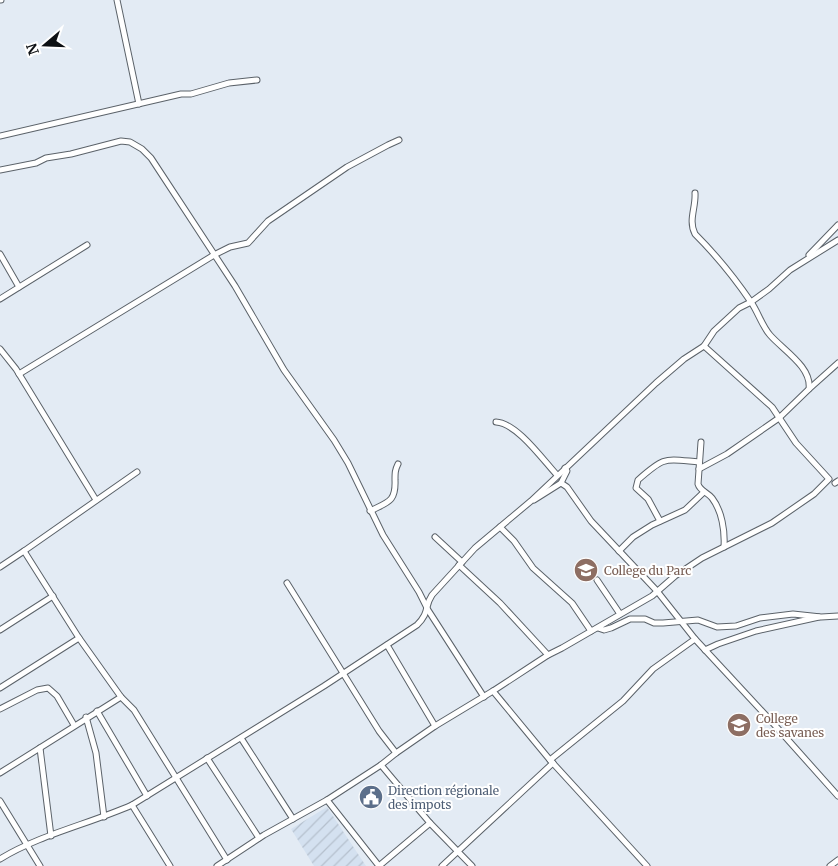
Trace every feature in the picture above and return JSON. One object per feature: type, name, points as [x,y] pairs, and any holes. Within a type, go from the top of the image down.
[{"type":"street","points":[[117,0],[139,104]]},
{"type":"street","points":[[0,136],[181,94],[191,94],[229,83],[257,80]]},
{"type":"street","points":[[19,374],[214,255],[230,247],[248,243],[268,221],[347,167],[400,140]]},
{"type":"street","points":[[0,170],[36,163],[46,158],[71,154],[121,141],[130,142],[142,149],[151,158],[214,255],[284,370],[334,440],[348,463],[383,536],[484,697]]},
{"type":"street","points":[[695,193],[696,204],[691,220],[691,227],[695,234],[729,270],[751,302],[769,334],[802,367],[810,381],[809,389]]},
{"type":"street","points":[[806,259],[838,225]]},
{"type":"street","points":[[0,859],[17,848],[132,805],[241,738],[417,625],[425,618],[432,595],[475,548],[531,501],[656,383],[684,359],[704,346],[714,331],[739,308],[751,302],[806,259],[838,240]]},
{"type":"street","points":[[0,299],[77,253],[87,245]]},
{"type":"street","points":[[0,254],[19,287]]},
{"type":"street","points":[[217,866],[259,838],[327,800],[436,726],[494,691],[548,654],[598,628],[657,592],[675,576],[702,558],[772,523],[814,494],[829,479],[796,443],[772,407],[704,346]]},
{"type":"street","points":[[0,349],[19,374],[96,500]]},
{"type":"street","points":[[699,469],[727,454],[780,418],[838,364]]},
{"type":"street","points":[[496,422],[500,422],[515,430],[557,476]]},
{"type":"street","points":[[701,442],[698,484],[699,488],[710,496],[714,502],[722,520],[724,547]]},
{"type":"street","points":[[660,520],[648,499],[636,488],[638,480],[658,462],[666,459],[699,462]]},
{"type":"street","points":[[370,510],[390,501],[395,492],[395,470],[398,464]]},
{"type":"street","points":[[531,501],[540,498],[561,483],[566,474],[565,468]]},
{"type":"street","points":[[0,566],[137,472]]},
{"type":"street","points":[[561,483],[591,521],[657,592],[695,639],[838,796]]},
{"type":"street","points":[[619,551],[633,537],[660,520],[685,510],[704,492]]},
{"type":"street","points":[[500,527],[514,541],[533,568],[572,603],[591,631]]},
{"type":"street","points":[[435,537],[548,654]]},
{"type":"street","points":[[24,551],[79,638],[121,697],[134,710],[227,860]]},
{"type":"street","points":[[598,580],[620,614]]},
{"type":"street","points":[[287,583],[380,731],[396,753]]},
{"type":"street","points":[[0,630],[53,596]]},
{"type":"street","points":[[598,628],[604,630],[630,619],[645,619],[654,623],[698,620],[717,627],[736,626],[760,618],[793,614],[822,617]]},
{"type":"street","points":[[705,650],[756,631],[822,617],[838,616]]},
{"type":"street","points":[[0,688],[79,638]]},
{"type":"street","points":[[442,866],[551,762],[623,701],[653,669],[695,639]]},
{"type":"street","points":[[387,645],[436,726]]},
{"type":"street","points":[[0,709],[37,690],[48,688],[58,696],[74,725]]},
{"type":"street","points":[[494,691],[551,762],[647,866]]},
{"type":"street","points":[[0,773],[86,717],[121,697]]},
{"type":"street","points":[[97,712],[147,796]]},
{"type":"street","points":[[86,717],[96,753],[104,817]]},
{"type":"street","points":[[241,738],[293,819]]},
{"type":"street","points":[[40,748],[51,836]]},
{"type":"street","points":[[207,758],[259,838]]},
{"type":"street","points":[[381,765],[430,823],[472,866]]},
{"type":"street","points":[[327,800],[379,866],[430,823]]},
{"type":"street","points":[[0,801],[40,866]]},
{"type":"street","points":[[132,805],[170,866]]},
{"type":"street","points":[[830,866],[838,860]]},
{"type":"shaded area","points":[[327,807],[366,866],[314,866],[291,829]]},
{"type":"place","name":"College du Parc","points":[[586,570]]},
{"type":"place","name":"College des savanes","points":[[739,725]]},
{"type":"place","name":"Direction régionale des impots","points":[[371,797]]}]
